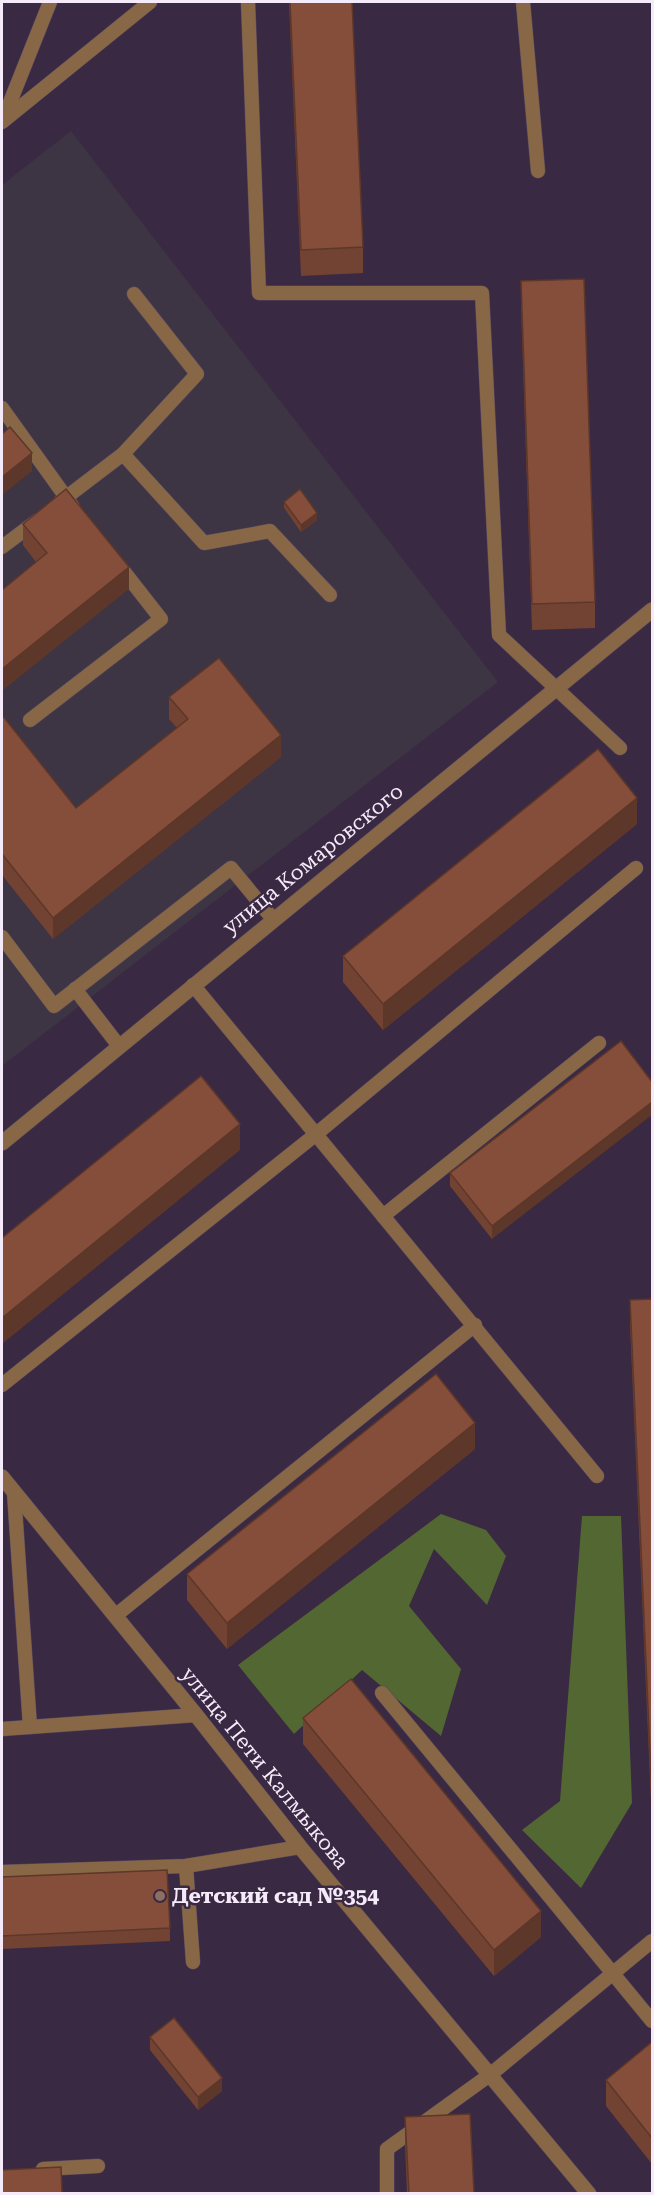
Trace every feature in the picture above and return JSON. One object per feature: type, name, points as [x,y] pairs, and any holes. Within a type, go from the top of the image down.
[{"type":"street","name":"улица Комаровского","points":[[2,1143],[652,610]]},
{"type":"street","name":"улица Пети Калмыкова","points":[[2,1477],[196,1715],[300,1847],[492,2074],[589,2193]]},
{"type":"lane","points":[[2,122],[50,2]]},
{"type":"lane","points":[[2,122],[150,2]]},
{"type":"lane","points":[[248,2],[259,293],[482,292],[498,635],[620,748]]},
{"type":"lane","points":[[523,2],[538,171]]},
{"type":"lane","points":[[2,547],[123,454],[197,374],[134,294]]},
{"type":"lane","points":[[2,408],[81,517]]},
{"type":"lane","points":[[123,454],[204,543],[270,531],[330,595]]},
{"type":"lane","points":[[30,720],[161,619],[110,554]]},
{"type":"lane","points":[[2,937],[54,1006],[231,868],[273,919]]},
{"type":"lane","points":[[2,1385],[315,1135],[636,868]]},
{"type":"lane","points":[[193,986],[475,1325],[597,1476]]},
{"type":"lane","points":[[75,989],[119,1046]]},
{"type":"lane","points":[[383,1216],[600,1042]]},
{"type":"lane","points":[[115,1616],[475,1325]]},
{"type":"lane","points":[[14,1493],[30,1727]]},
{"type":"lane","points":[[382,1693],[652,2021]]},
{"type":"lane","points":[[2,1729],[196,1715]]},
{"type":"lane","points":[[2,1872],[186,1866],[300,1847]]},
{"type":"lane","points":[[186,1866],[194,1962]]},
{"type":"lane","points":[[387,2193],[387,2149],[492,2074],[519,2049],[614,1975],[652,1941]]},
{"type":"lane","points":[[34,2170],[98,2166]]},
{"type":"shaded area","points":[[71,131],[498,682],[2,1066],[2,185]]},
{"type":"green space","points":[[441,1514],[486,1530],[506,1556],[487,1605],[434,1549],[409,1606],[461,1669],[441,1736],[362,1670],[294,1734],[238,1665]]},
{"type":"green space","points":[[582,1516],[621,1516],[632,1803],[581,1888],[522,1830],[560,1801]]},
{"type":"building","points":[[290,2],[352,2],[363,247],[301,250]]},
{"type":"building","points":[[584,279],[595,602],[532,604],[521,281]]},
{"type":"building","points":[[10,427],[32,453],[2,477],[2,434]]},
{"type":"building","points":[[66,489],[129,567],[2,669],[2,590],[47,553],[23,524]]},
{"type":"building","points":[[300,489],[317,513],[301,525],[284,502]]},
{"type":"building","points":[[219,658],[281,735],[53,918],[2,854],[2,715],[76,808],[188,719],[169,697]]},
{"type":"building","points":[[598,749],[637,798],[383,1004],[343,956]]},
{"type":"building","points":[[621,1041],[652,1082],[652,1102],[492,1226],[450,1173]]},
{"type":"building","points":[[201,1076],[240,1124],[2,1318],[2,1238]]},
{"type":"building","points":[[652,1299],[652,1798],[630,1300]]},
{"type":"building","points":[[436,1374],[475,1423],[227,1623],[187,1574]]},
{"type":"building","points":[[351,1679],[541,1911],[494,1950],[303,1718]]},
{"type":"building","points":[[167,1870],[170,1928],[2,1936],[2,1877]]},
{"type":"building","points":[[174,2018],[222,2078],[198,2097],[150,2037]]},
{"type":"building","points":[[652,2042],[652,2138],[606,2080]]},
{"type":"building","points":[[470,2114],[474,2193],[409,2193],[405,2117]]},
{"type":"building","points":[[61,2167],[62,2193],[2,2193],[2,2170]]},
{"type":"place","name":"Детский сад №354","points":[[160,1896]]}]
